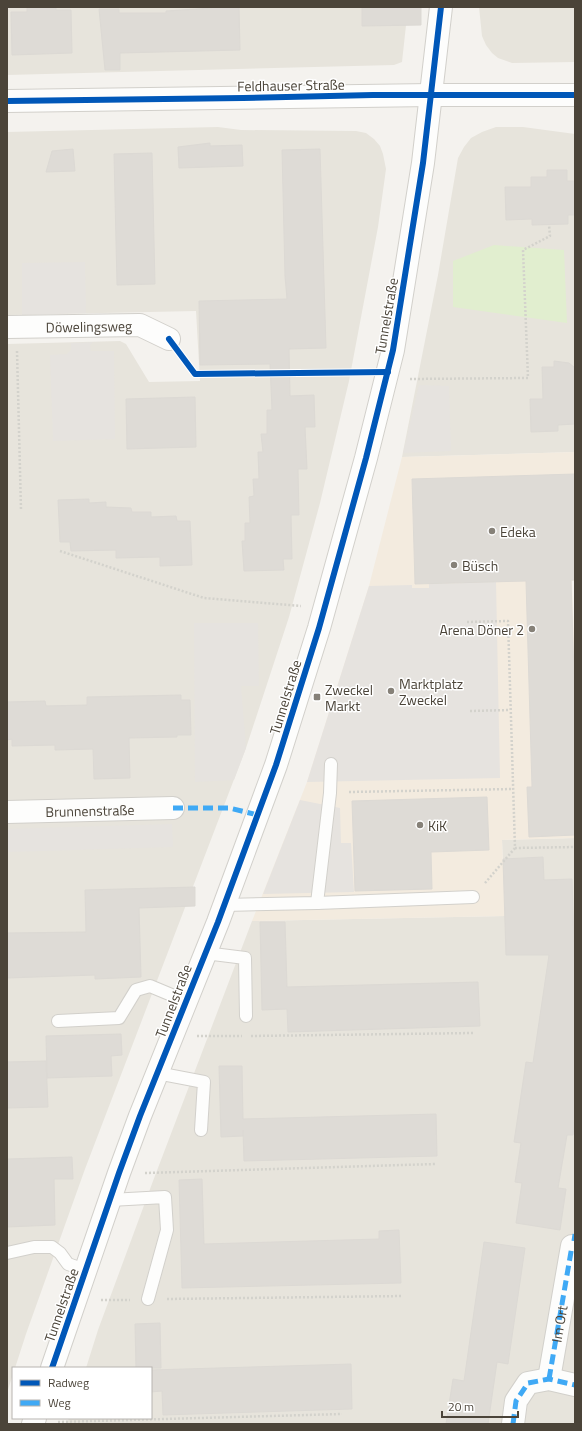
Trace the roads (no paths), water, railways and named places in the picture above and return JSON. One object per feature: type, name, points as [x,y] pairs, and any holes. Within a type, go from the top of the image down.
[{"type":"street","name":"Tunnelstraße","points":[[52,1367],[118,1173],[224,905],[276,765],[325,608],[366,458],[393,350],[423,163],[440,7]]},
{"type":"street","name":"Feldhauser Straße","points":[[7,101],[575,94]]},
{"type":"street","name":"Döwelingsweg","points":[[12,326],[140,325],[169,339]]},
{"type":"street","name":"Brunnenstraße","points":[[7,812],[173,808]]},
{"type":"street","name":"Im Ort","points":[[550,1378],[572,1246]]},
{"type":"street","points":[[513,1424],[516,1401],[528,1383],[550,1378],[575,1385]]},
{"type":"lane","points":[[317,903],[330,793],[331,764]]},
{"type":"lane","points":[[224,905],[473,897]]},
{"type":"lane","points":[[205,953],[245,958],[246,1016]]},
{"type":"lane","points":[[58,1021],[119,1018],[136,990],[150,986],[186,1001]]},
{"type":"lane","points":[[158,1073],[204,1082],[201,1130]]},
{"type":"lane","points":[[110,1200],[165,1197],[167,1230],[148,1300]]},
{"type":"lane","points":[[7,1252],[34,1247],[52,1247],[60,1253],[68,1264],[85,1270]]},
{"type":"place","name":"Edeka","points":[[492,531]]},
{"type":"place","name":"Büsch","points":[[454,565]]},
{"type":"place","name":"Arena Döner 2","points":[[532,629]]},
{"type":"place","name":"Marktplatz Zweckel","points":[[391,691]]},
{"type":"place","name":"Zweckel Markt","points":[[317,697]]},
{"type":"place","name":"KiK","points":[[420,825]]}]
